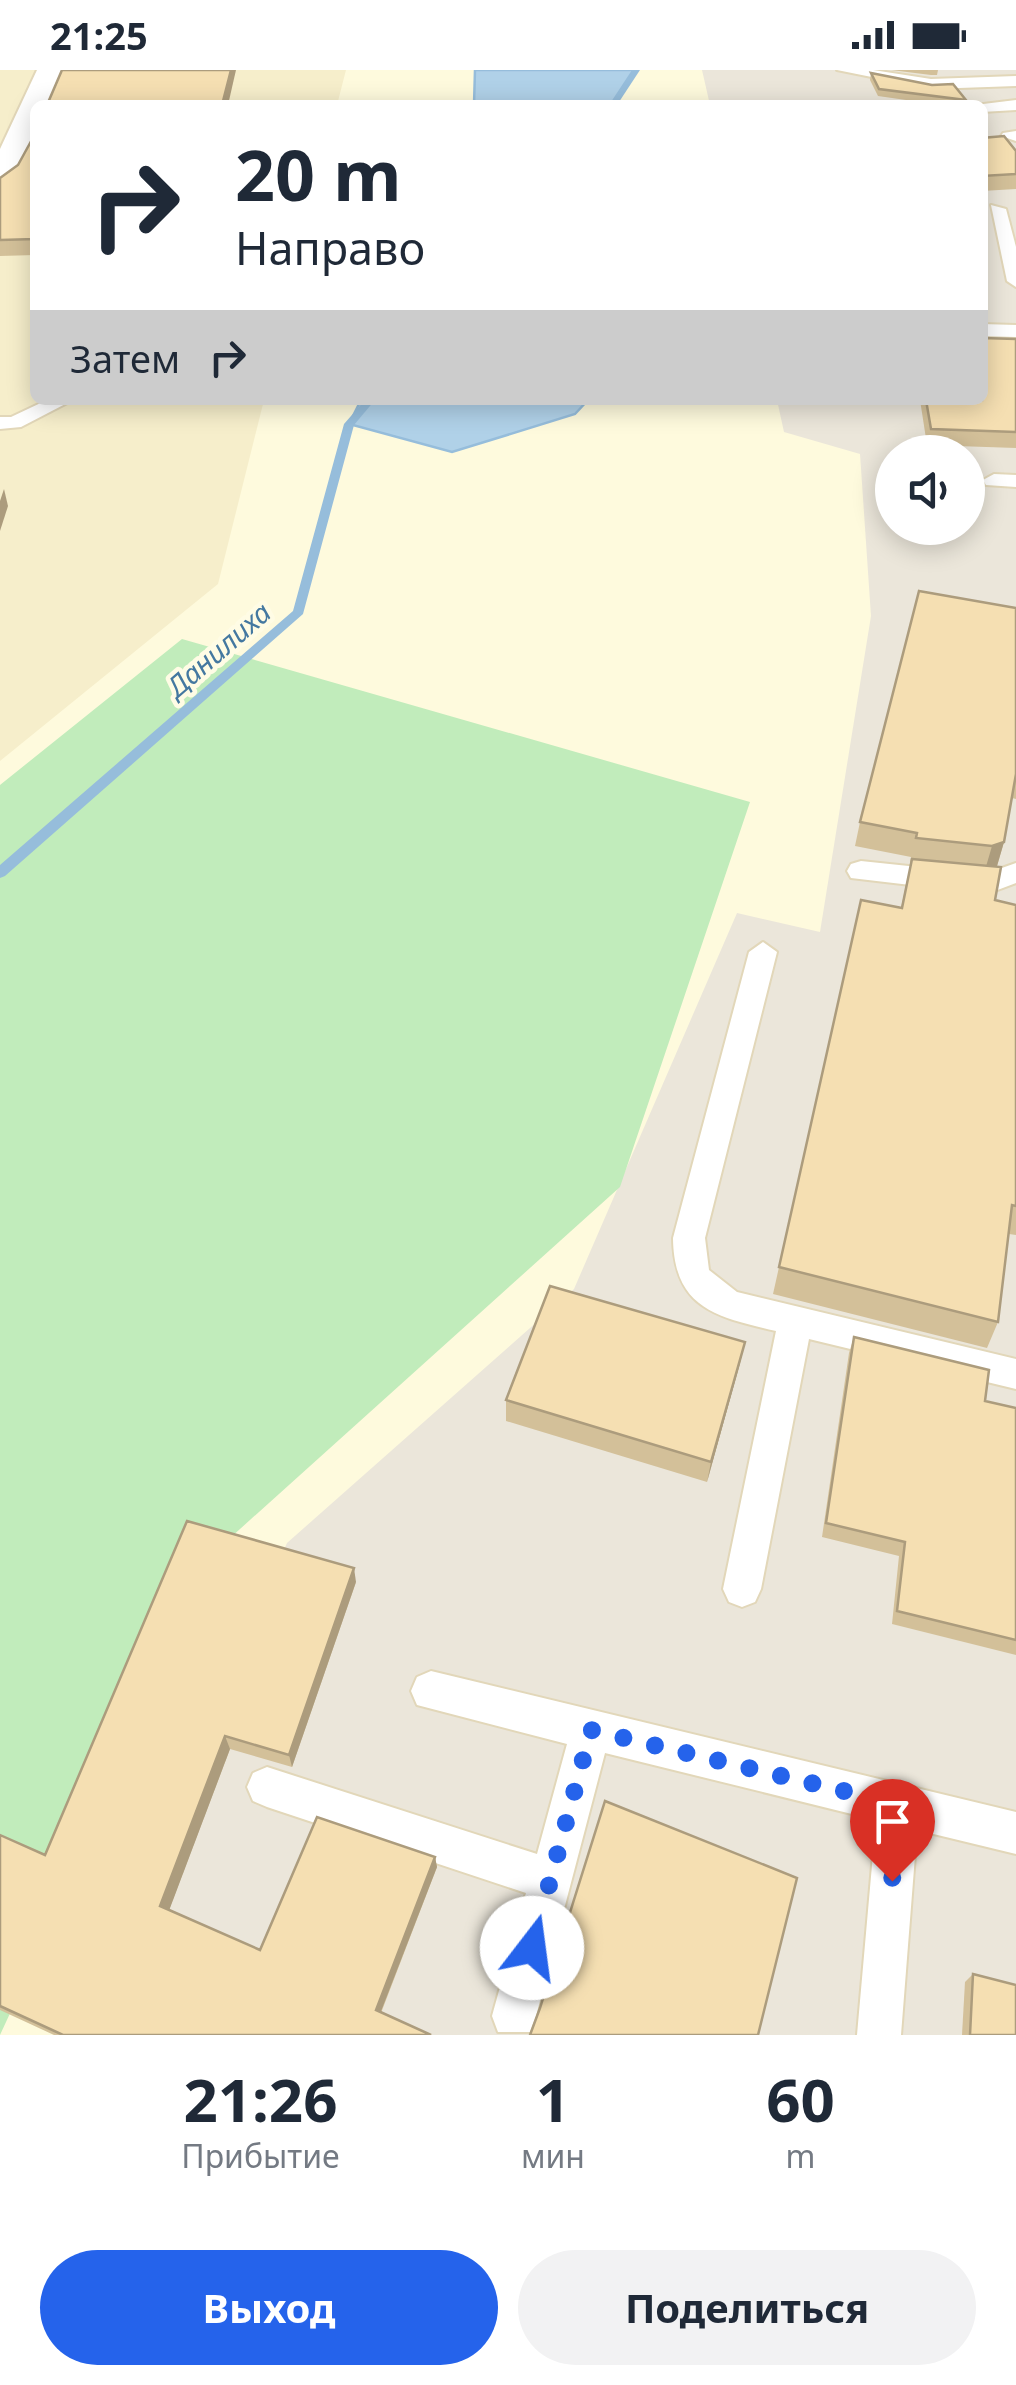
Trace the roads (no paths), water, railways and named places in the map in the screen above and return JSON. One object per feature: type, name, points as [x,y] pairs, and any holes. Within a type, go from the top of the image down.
[{"type":"street","points":[[37,100],[51,70]]},
{"type":"street","points":[[0,182],[30,116]]},
{"type":"lane","points":[[845,70],[930,84],[1016,81]]},
{"type":"lane","points":[[988,107],[1016,106]]},
{"type":"lane","points":[[999,209],[1016,281]]},
{"type":"lane","points":[[988,330],[1016,331]]},
{"type":"lane","points":[[0,423],[14,423],[52,405]]},
{"type":"lane","points":[[861,871],[987,884],[1016,873]]},
{"type":"lane","points":[[762,952],[689,1238],[689,1270],[704,1291],[730,1305],[1016,1374]]},
{"type":"lane","points":[[742,1589],[796,1321]]},
{"type":"lane","points":[[430,1691],[1016,1832]]},
{"type":"lane","points":[[514,2016],[591,1730]]},
{"type":"lane","points":[[266,1787],[550,1880]]},
{"type":"lane","points":[[878,2035],[898,1804]]},
{"type":"water","points":[[475,70],[636,70],[616,100],[474,100]]},
{"type":"water","points":[[358,405],[583,405],[575,414],[452,452],[349,424]]},
{"type":"waterway","name":"Данилиха","points":[[616,100],[636,70]]},
{"type":"waterway","name":"Данилиха","points":[[0,873],[299,612],[349,424],[366,405]]}]
